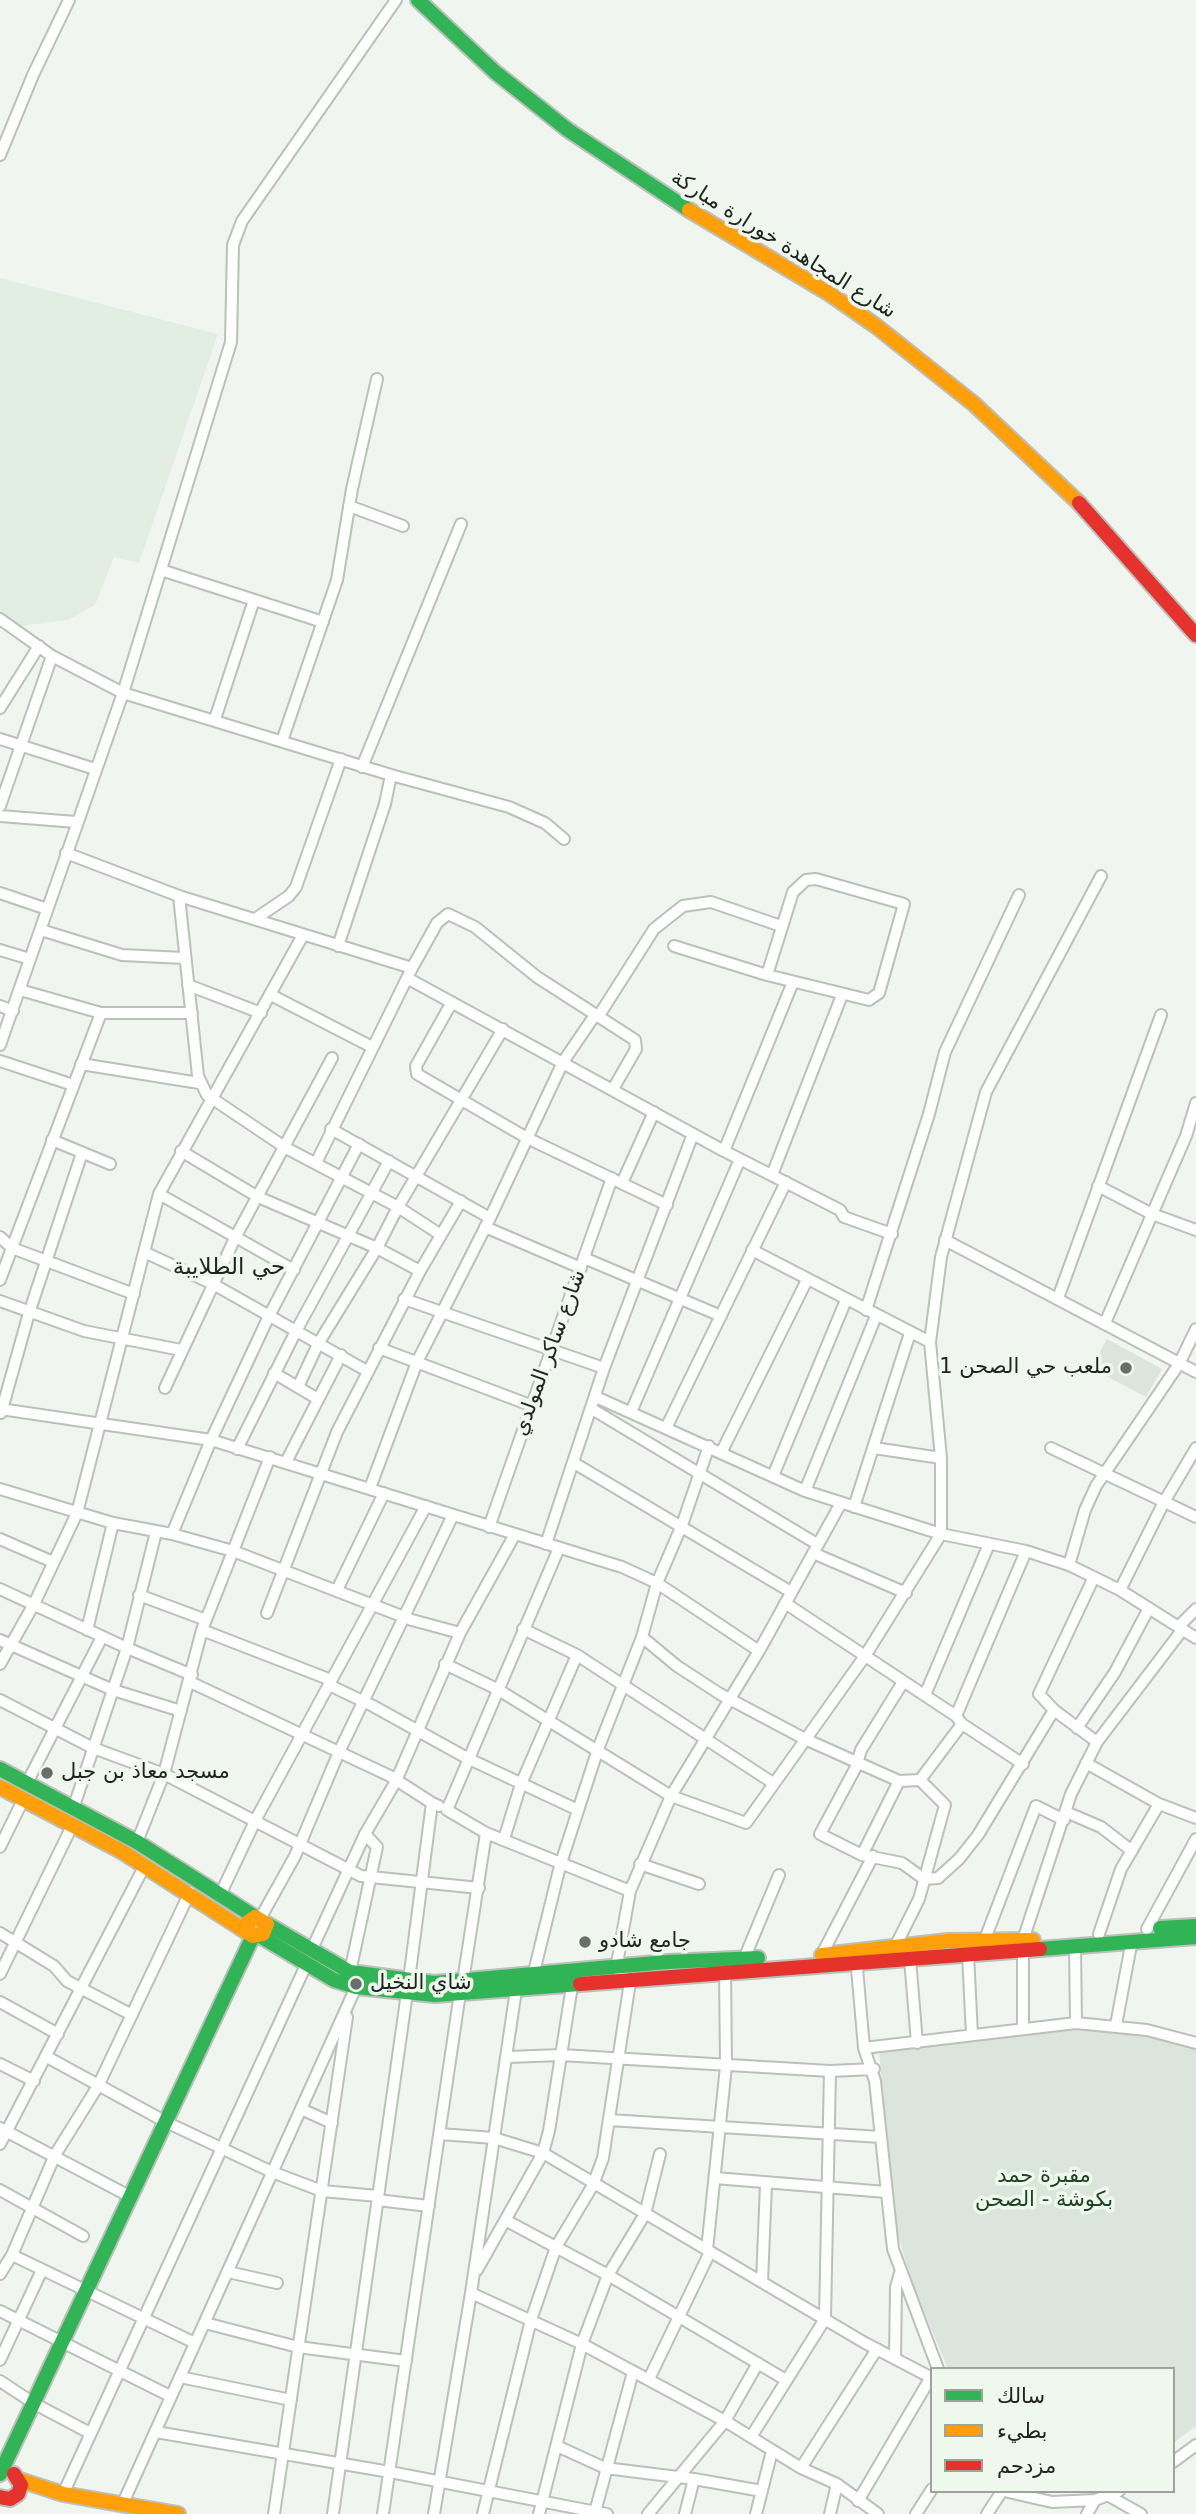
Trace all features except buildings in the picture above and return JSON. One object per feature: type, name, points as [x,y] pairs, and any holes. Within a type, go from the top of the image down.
[{"type":"main road","name":"شارع المجاهدة خورارة مباركة","points":[[418,0],[475,54],[568,130],[711,225],[830,293],[974,404],[1079,503],[1196,635]]},
{"type":"main road","points":[[0,1769],[27,1783],[145,1865],[190,1892],[257,1927],[312,1949],[350,1972],[408,1987]]},
{"type":"main road","points":[[0,1787],[137,1842],[221,1893],[257,1927],[306,1965],[356,1987],[516,1990],[630,1982],[856,1957],[895,1947],[985,1939],[1022,1945],[1075,1945],[1196,1937]]},
{"type":"main road","points":[[461,1987],[533,1976],[667,1962],[821,1956],[910,1959],[968,1954],[1099,1934],[1196,1926]]},
{"type":"main road","points":[[0,2474],[18,2441],[257,1927]]},
{"type":"main road","points":[[14,2514],[19,2486],[18,2441]]},
{"type":"main road","points":[[0,2474],[12,2473],[19,2486]]},
{"type":"main road","points":[[19,2486],[44,2488],[115,2506],[178,2514]]},
{"type":"main road","points":[[0,2497],[10,2499],[19,2486]]},
{"type":"street","points":[[0,155],[33,75],[69,0]]},
{"type":"street","points":[[0,1045],[123,693],[231,342],[233,245],[242,221],[397,0]]},
{"type":"street","points":[[282,741],[337,580],[349,506],[377,379]]},
{"type":"street","points":[[349,506],[403,526]]},
{"type":"street","points":[[362,767],[461,524]]},
{"type":"street","points":[[161,570],[323,622]]},
{"type":"street","points":[[215,719],[254,600]]},
{"type":"street","points":[[3,625],[52,656],[123,693],[215,719],[362,767],[509,807],[545,824],[564,839]]},
{"type":"street","points":[[0,708],[39,646]]},
{"type":"street","points":[[0,806],[52,656]]},
{"type":"street","points":[[0,739],[95,769]]},
{"type":"street","points":[[255,919],[289,896],[296,887],[341,760]]},
{"type":"street","points":[[338,946],[386,804],[391,775]]},
{"type":"street","points":[[0,816],[76,822]]},
{"type":"street","points":[[66,853],[178,895],[303,934],[409,973],[452,1002],[724,1151],[840,1210],[844,1217],[892,1234]]},
{"type":"street","points":[[445,1664],[497,1689],[671,1796],[746,1823],[865,1656],[941,1534],[941,1458],[930,1342],[946,1240],[986,1092],[1101,876]]},
{"type":"street","points":[[674,946],[766,975],[869,1000],[879,993],[904,904],[816,878],[806,880],[793,892],[766,975]]},
{"type":"street","points":[[0,893],[47,909]]},
{"type":"street","points":[[178,895],[199,1083],[210,1097],[286,1148],[373,1193],[442,1235]]},
{"type":"street","points":[[806,1491],[871,1313],[945,1052],[1019,895]]},
{"type":"street","points":[[370,1488],[417,1362],[488,1222],[563,1062],[654,929],[683,906],[711,902],[781,926]]},
{"type":"street","points":[[316,1163],[409,973],[437,923],[448,914],[485,934],[537,977],[596,1016],[631,1035],[638,1044],[613,1089]]},
{"type":"street","points":[[41,930],[122,955],[184,958]]},
{"type":"street","points":[[0,1664],[5,1643],[34,1604],[77,1513],[159,1194],[210,1097],[261,1013],[303,934]]},
{"type":"street","points":[[0,950],[30,959]]},
{"type":"street","points":[[724,1151],[793,982]]},
{"type":"street","points":[[188,985],[261,1013]]},
{"type":"street","points":[[20,990],[100,1013],[192,1013]]},
{"type":"street","points":[[271,995],[372,1047]]},
{"type":"street","points":[[772,1175],[842,995]]},
{"type":"street","points":[[452,1002],[415,1072],[527,1138],[667,1205]]},
{"type":"street","points":[[0,1006],[13,1011]]},
{"type":"street","points":[[0,1280],[100,1013]]},
{"type":"street","points":[[1058,1298],[1161,1015]]},
{"type":"street","points":[[298,1387],[318,1344],[377,1248],[398,1207],[464,1099],[503,1028]]},
{"type":"street","points":[[165,1388],[235,1238],[286,1148],[332,1058]]},
{"type":"street","points":[[0,1061],[73,1086]]},
{"type":"street","points":[[81,1064],[199,1083]]},
{"type":"street","points":[[1105,1323],[1186,1136],[1196,1103]]},
{"type":"street","name":"شارع ساكر المولدي","points":[[489,1527],[530,1405],[583,1263],[617,1181],[654,1112]]},
{"type":"street","points":[[331,1129],[419,1175],[461,1201],[488,1222],[583,1263],[638,1279],[721,1316]]},
{"type":"street","points":[[547,1544],[604,1368],[693,1134]]},
{"type":"street","points":[[52,1140],[110,1164]]},
{"type":"street","points":[[172,1534],[211,1440],[270,1316],[359,1143]]},
{"type":"street","points":[[181,1151],[258,1197],[377,1248],[420,1271]]},
{"type":"street","points":[[82,1153],[29,1314],[1,1411],[211,1440],[321,1472],[514,1536],[622,1567],[657,1583],[759,1651]]},
{"type":"street","points":[[631,1412],[682,1300],[740,1159]]},
{"type":"street","points":[[237,1449],[296,1331],[389,1161]]},
{"type":"street","points":[[667,1426],[786,1182]]},
{"type":"street","points":[[1098,1186],[1152,1214],[1196,1230]]},
{"type":"street","points":[[159,1194],[294,1270]]},
{"type":"street","points":[[267,1613],[321,1472],[367,1371],[404,1299],[461,1201]]},
{"type":"street","points":[[0,1237],[12,1248],[134,1294]]},
{"type":"street","points":[[946,1240],[1196,1372]]},
{"type":"street","points":[[752,1250],[930,1342]]},
{"type":"street","points":[[144,1252],[213,1284],[367,1371]]},
{"type":"street","points":[[722,1451],[807,1280]]},
{"type":"street","points":[[404,1299],[604,1368]]},
{"type":"street","points":[[773,1476],[846,1300]]},
{"type":"street","points":[[0,1301],[29,1314],[84,1331],[181,1350]]},
{"type":"street","points":[[1069,1565],[1085,1510],[1104,1473],[1179,1364],[1196,1329]]},
{"type":"street","points":[[853,1507],[910,1333]]},
{"type":"street","points":[[379,1348],[530,1405]]},
{"type":"street","points":[[286,1462],[341,1355]]},
{"type":"street","points":[[274,1373],[318,1399]]},
{"type":"street","points":[[596,1397],[667,1426],[806,1491],[941,1534],[1026,1551],[1069,1565],[1120,1590],[1196,1638]]},
{"type":"street","points":[[592,1409],[701,1473],[815,1548],[905,1593]]},
{"type":"street","points":[[533,1976],[560,1866],[598,1749],[642,1637],[657,1583],[682,1525],[709,1446]]},
{"type":"street","points":[[874,1448],[941,1458]]},
{"type":"street","points":[[1051,1448],[1196,1517]]},
{"type":"street","points":[[1120,1590],[1164,1502],[1196,1448]]},
{"type":"street","points":[[137,1842],[164,1774],[204,1625],[270,1457]]},
{"type":"street","points":[[574,1463],[791,1592]]},
{"type":"street","points":[[0,1489],[113,1523],[172,1534],[233,1551],[404,1617],[460,1633]]},
{"type":"street","points":[[337,1590],[384,1493]]},
{"type":"street","points":[[483,2514],[531,2320],[556,2247],[593,2185],[603,2158],[630,1982],[616,1969],[630,1891],[671,1796],[759,1651],[841,1503]]},
{"type":"street","points":[[221,1893],[256,1819],[426,1506]]},
{"type":"street","points":[[257,1927],[299,1844],[339,1752],[453,1515]]},
{"type":"street","points":[[87,1630],[113,1523]]},
{"type":"street","points":[[0,1974],[73,1816],[127,1648],[156,1532]]},
{"type":"street","points":[[312,1949],[365,1834],[396,1781],[460,1633],[514,1536]]},
{"type":"street","points":[[0,1539],[53,1562]]},
{"type":"street","points":[[925,1695],[989,1544]]},
{"type":"street","points":[[447,1810],[559,1548]]},
{"type":"street","points":[[920,1780],[959,1720],[1026,1551]]},
{"type":"street","points":[[1094,1577],[1039,1694],[1054,1710],[1097,1742]]},
{"type":"street","points":[[0,1589],[191,1678],[339,1752],[396,1781],[486,1833],[560,1866],[630,1891]]},
{"type":"street","points":[[139,1595],[330,1683],[467,1758],[578,1810]]},
{"type":"street","points":[[785,1603],[925,1695],[1023,1764]]},
{"type":"street","points":[[1077,1728],[1115,1672],[1149,1608]]},
{"type":"street","points":[[1023,2029],[1022,1945],[1065,1816],[1086,1763],[1097,1742],[1196,1609]]},
{"type":"street","points":[[523,1629],[578,1656],[773,1783]]},
{"type":"street","points":[[27,1783],[102,1637]]},
{"type":"street","points":[[642,1637],[677,1666],[730,1700],[805,1739],[899,1781],[920,1780],[945,1805],[919,1899],[895,1947]]},
{"type":"street","points":[[5,1643],[113,1690],[181,1711]]},
{"type":"street","points":[[504,1839],[521,1784],[578,1656]]},
{"type":"street","points":[[903,1682],[856,1762],[820,1834],[867,1855],[902,1863],[924,1879],[938,1878],[959,1859],[1023,1764],[1054,1710]]},
{"type":"street","points":[[0,1700],[93,1748],[164,1774],[369,1878],[478,1888]]},
{"type":"street","points":[[1086,1763],[1159,1804],[1196,1818]]},
{"type":"street","points":[[821,1956],[899,1781]]},
{"type":"street","points":[[0,1847],[24,1798]]},
{"type":"street","points":[[333,2514],[432,1803]]},
{"type":"street","points":[[1099,1934],[1121,1870],[1159,1804]]},
{"type":"street","points":[[985,1939],[1037,1806],[1101,1827],[1132,1851]]},
{"type":"street","points":[[383,2514],[486,1833]]},
{"type":"street","points":[[350,1972],[377,1847],[365,1834]]},
{"type":"street","points":[[1147,1929],[1196,1839]]},
{"type":"street","points":[[640,1864],[699,1884]]},
{"type":"street","points":[[0,2144],[3,2129],[47,2057],[145,1865]]},
{"type":"street","points":[[744,1959],[779,1875]]},
{"type":"street","points":[[0,2274],[12,2255],[55,2155],[99,2086],[190,1892]]},
{"type":"street","points":[[0,1933],[54,1966],[61,1977],[132,2015]]},
{"type":"street","points":[[1116,2025],[1132,1940]]},
{"type":"street","points":[[1075,1945],[1076,2023]]},
{"type":"street","points":[[968,1954],[972,2035]]},
{"type":"street","points":[[856,1957],[864,2048],[874,2069],[886,2192],[900,2273],[931,2367]]},
{"type":"street","points":[[910,1959],[917,2043]]},
{"type":"street","points":[[63,2494],[306,1965]]},
{"type":"street","points":[[649,2379],[709,2251],[726,2066],[725,1971]]},
{"type":"street","points":[[474,2275],[507,2221],[543,2153],[572,1986]]},
{"type":"street","points":[[115,2506],[156,2432],[356,1987]]},
{"type":"street","points":[[434,2514],[474,2275],[516,1990]]},
{"type":"street","points":[[0,2003],[58,2034]]},
{"type":"street","points":[[274,2514],[348,2004]]},
{"type":"street","points":[[864,2048],[1076,2023],[1116,2025],[1167,2033],[1196,2043]]},
{"type":"street","points":[[508,2057],[561,2055],[830,2071],[874,2069]]},
{"type":"street","points":[[47,2057],[166,2122],[272,2172],[322,2191],[429,2206]]},
{"type":"street","points":[[0,2064],[34,2081]]},
{"type":"street","points":[[751,2437],[825,2319],[830,2071]]},
{"type":"street","points":[[301,2109],[332,2123]]},
{"type":"street","points":[[609,2120],[881,2137]]},
{"type":"street","points":[[3,2129],[131,2197]]},
{"type":"street","points":[[440,2134],[494,2138],[543,2153],[593,2185],[877,2349],[930,2373]]},
{"type":"street","points":[[539,2514],[583,2344],[608,2275],[645,2214],[660,2154]]},
{"type":"street","points":[[715,2178],[886,2192]]},
{"type":"street","points":[[762,2282],[766,2184]]},
{"type":"street","points":[[0,2190],[83,2236]]},
{"type":"street","points":[[507,2221],[608,2275],[786,2380]]},
{"type":"street","points":[[12,2255],[195,2343]]},
{"type":"street","points":[[0,2360],[42,2270]]},
{"type":"street","points":[[228,2272],[277,2283]]},
{"type":"street","points":[[895,2358],[896,2287],[900,2273]]},
{"type":"street","points":[[471,2292],[583,2344],[649,2379],[725,2421],[801,2468],[838,2484],[878,2514]]},
{"type":"street","points":[[0,2311],[170,2396]]},
{"type":"street","points":[[205,2323],[298,2347],[406,2361]]},
{"type":"street","points":[[801,2468],[877,2349]]},
{"type":"street","points":[[648,2514],[725,2421],[758,2363]]},
{"type":"street","points":[[156,2432],[440,2481],[601,2513],[606,2469],[633,2372]]},
{"type":"street","points":[[180,2377],[290,2400]]},
{"type":"street","points":[[0,2381],[35,2404],[90,2433]]},
{"type":"street","points":[[858,2501],[930,2382]]},
{"type":"street","points":[[1175,2461],[1196,2445]]},
{"type":"street","points":[[557,2446],[606,2469],[682,2476],[762,2491]]},
{"type":"street","points":[[756,2514],[772,2451]]},
{"type":"street","points":[[685,2514],[694,2479]]},
{"type":"street","points":[[830,2514],[838,2484]]},
{"type":"street","points":[[916,2514],[930,2492]]},
{"type":"street","points":[[987,2514],[1002,2493]]},
{"type":"street","points":[[1011,2493],[1042,2501],[1095,2500],[1114,2494],[1141,2514]]},
{"type":"street","points":[[1087,2514],[1095,2500]]},
{"type":"shaded area","points":[[0,278],[218,334],[139,563],[114,557],[95,605],[68,620],[12,627],[0,617]]},
{"type":"green space","name":"ملعب حي الصحن 1","points":[[1107,1339],[1162,1369],[1146,1397],[1091,1368]]},
{"type":"green space","name":"مقبرة حمد بكوشة - الصحن","points":[[1075,2026],[1127,2030],[1196,2049],[1196,2426],[1175,2442],[1175,2367],[947,2367],[910,2277],[895,2224],[879,2051]]},
{"type":"traffic: fast","points":[[418,0],[495,72],[568,130],[689,210]]},
{"type":"traffic: fast","points":[[0,1769],[137,1842],[255,1917]]},
{"type":"traffic: fast","points":[[267,1924],[350,1972],[434,1983],[667,1962],[758,1958]]},
{"type":"traffic: fast","points":[[1160,1928],[1196,1926]]},
{"type":"traffic: fast","points":[[0,2474],[253,1936]]},
{"type":"traffic: fast","points":[[260,1936],[334,1980],[356,1987],[435,1995],[580,1984]]},
{"type":"traffic: fast","points":[[1040,1949],[1196,1937]]},
{"type":"traffic: slow","points":[[689,210],[830,294],[876,326],[974,404],[1079,503]]},
{"type":"traffic: slow","points":[[0,1787],[121,1851],[253,1936],[263,1934],[267,1924],[255,1917],[248,1922],[248,1931]]},
{"type":"traffic: slow","points":[[822,1955],[948,1941],[1033,1940]]},
{"type":"traffic: slow","points":[[20,2480],[63,2494],[178,2514]]},
{"type":"traffic: jam","points":[[1079,503],[1196,635]]},
{"type":"traffic: jam","points":[[580,1984],[1040,1949]]},
{"type":"traffic: jam","points":[[0,2497],[10,2499],[18,2494],[21,2485],[14,2474]]},
{"type":"place","name":"ملعب حي الصحن 1","points":[[1126,1368]]},
{"type":"place","name":"مسجد معاذ بن جبل","points":[[47,1773]]},
{"type":"place","name":"جامع شادو","points":[[585,1942]]},
{"type":"place","name":"شاي النخيل","points":[[356,1984]]},
{"type":"district","name":"حي الطلايبة","points":[[229,1268]]}]
